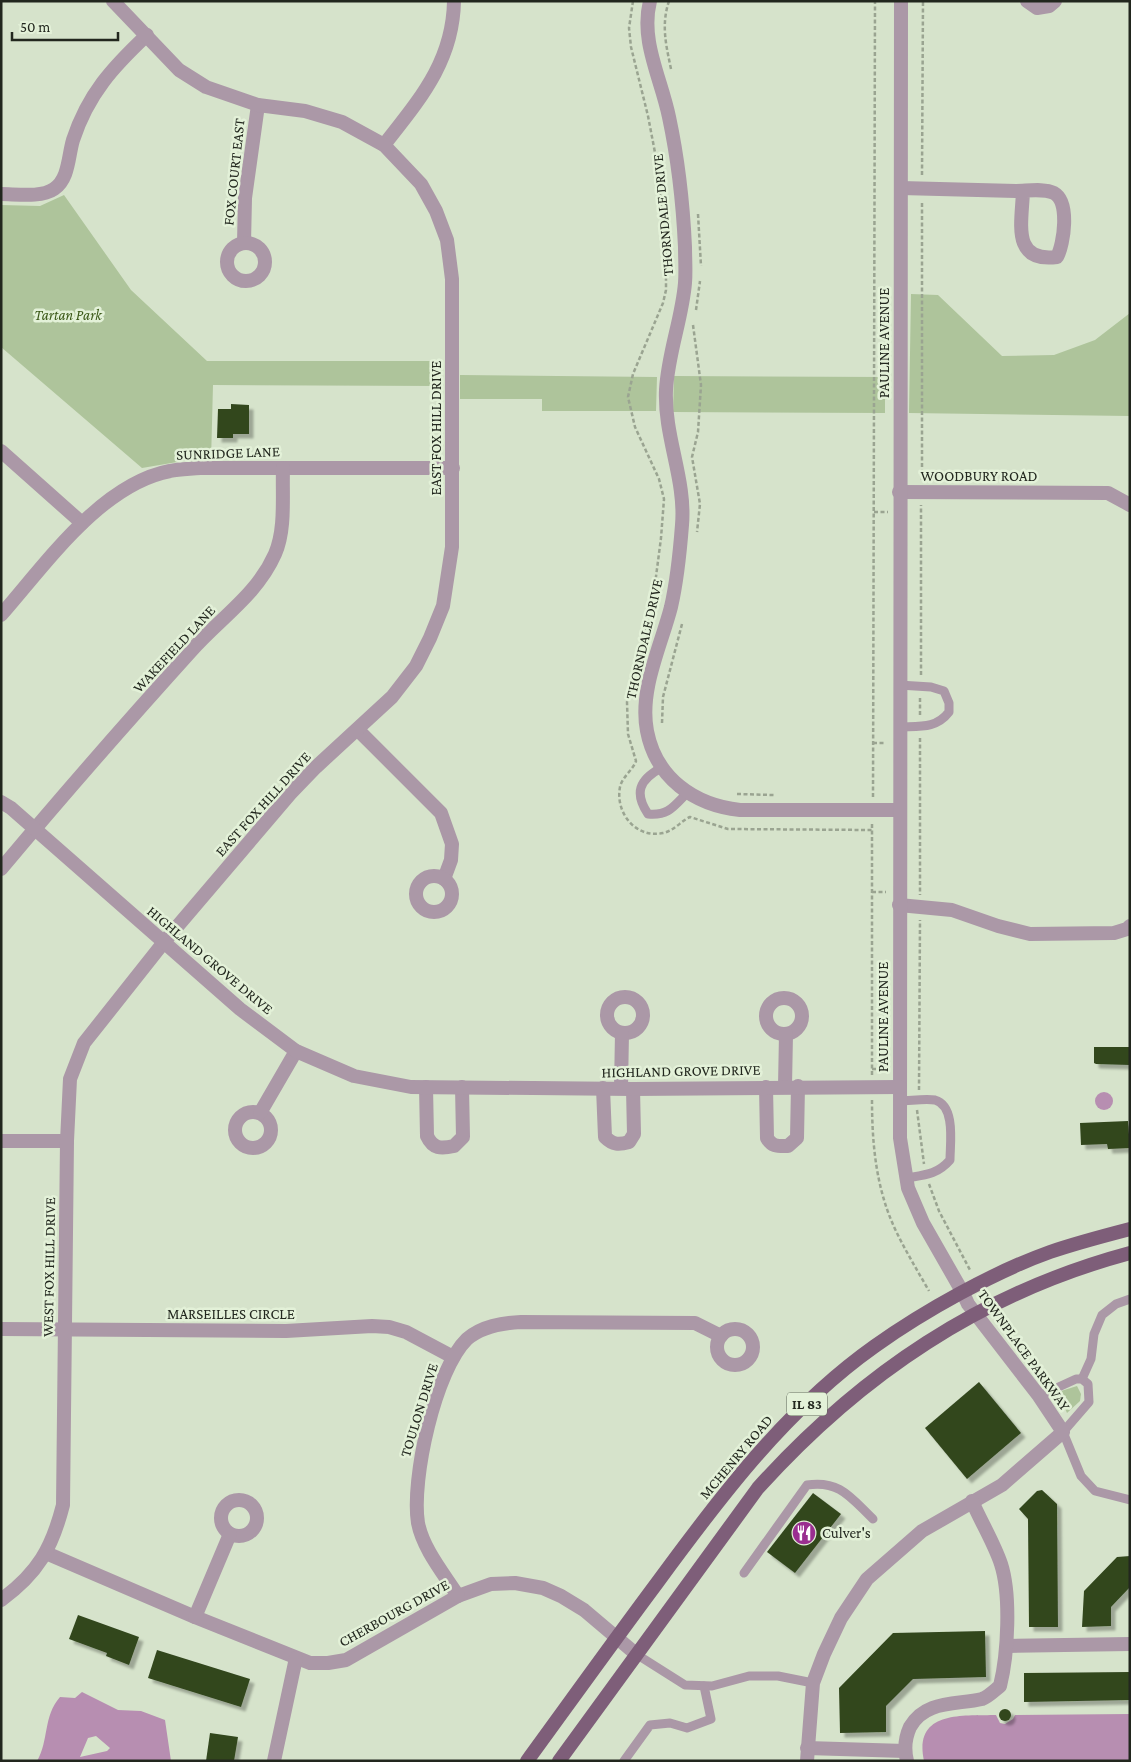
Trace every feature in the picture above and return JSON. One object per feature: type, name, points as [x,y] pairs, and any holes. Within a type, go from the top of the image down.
[{"type":"main road","name":"MCHENRY ROAD","points":[[527,1761],[700,1525],[753,1458],[787,1422],[874,1346],[934,1308],[1049,1252],[1130,1228]]},
{"type":"main road","name":"IL 83","points":[[559,1761],[758,1488],[795,1447],[832,1412],[916,1348],[976,1314],[1020,1291],[1130,1253]]},
{"type":"street","name":"EAST FOX HILL DRIVE","points":[[113,1],[179,70],[206,87],[258,105],[305,112],[342,122],[384,145],[421,184],[436,211],[447,240],[452,279],[452,546],[443,606],[430,638],[416,666],[392,697],[358,730],[316,766],[164,942]]},
{"type":"street","points":[[384,145],[430,86],[440,66],[450,35],[454,1]]},
{"type":"street","name":"THORNDALE DRIVE","points":[[650,1],[647,28],[650,53],[669,116],[679,181],[685,283],[670,355],[666,392],[667,426],[683,495],[682,525],[672,604],[646,697],[645,716],[653,753],[661,768],[688,792],[718,808],[740,810],[899,810]]},
{"type":"street","name":"PAULINE AVENUE","points":[[901,1],[899,492],[900,1138],[906,1178],[923,1223],[963,1293]]},
{"type":"street","points":[[1027,1],[1037,8],[1049,6],[1055,1]]},
{"type":"street","points":[[1,194],[45,192],[53,190],[64,179],[74,140],[84,113],[98,88],[113,67],[147,35]]},
{"type":"street","name":"FOX COURT EAST","points":[[244,243],[245,198],[258,105]]},
{"type":"street","points":[[901,188],[922,189],[1023,191],[1052,192],[1059,197],[1064,209],[1062,247],[1057,257],[1045,259],[1033,256],[1025,250],[1022,239],[1023,191]]},
{"type":"street","points":[[1,451],[82,523]]},
{"type":"street","name":"SUNRIDGE LANE","points":[[1,615],[82,523],[106,501],[136,484],[168,472],[200,468],[453,468]]},
{"type":"street","name":"WAKEFIELD LANE","points":[[1,869],[192,649],[249,595],[267,570],[276,553],[281,530],[283,468]]},
{"type":"street","name":"WOODBURY ROAD","points":[[899,492],[1108,493],[1130,505]]},
{"type":"street","points":[[358,730],[441,813],[452,844],[451,860],[444,879]]},
{"type":"street","name":"HIGHLAND GROVE DRIVE","points":[[1,802],[240,1009],[296,1051],[354,1076],[412,1087],[872,1087],[900,1094]]},
{"type":"street","points":[[899,905],[952,910],[998,926],[1030,934],[1114,933],[1127,930],[1130,926]]},
{"type":"street","name":"WEST FOX HILL DRIVE","points":[[1,1600],[32,1574],[46,1553],[63,1504],[67,1141],[70,1079],[84,1043],[164,942]]},
{"type":"street","points":[[604,1088],[605,1137],[614,1144],[629,1142],[634,1134],[627,1088],[622,1033]]},
{"type":"street","points":[[766,1087],[766,1138],[770,1144],[788,1146],[797,1138],[786,1034]]},
{"type":"street","points":[[260,1113],[296,1051]]},
{"type":"street","points":[[426,1087],[427,1136],[430,1143],[437,1148],[454,1146],[463,1137],[462,1087]]},
{"type":"street","points":[[1,1141],[67,1141]]},
{"type":"street","name":"TOWNPLACE PARKWAY","points":[[807,1755],[813,1683],[841,1618],[867,1579],[922,1531],[1002,1485],[1063,1432],[1039,1396],[976,1314],[963,1293]]},
{"type":"street","name":"TOULON DRIVE","points":[[458,1596],[429,1550],[418,1524],[417,1506],[419,1462],[444,1376],[454,1357],[468,1339],[482,1330],[501,1324],[695,1323],[721,1336]]},
{"type":"street","name":"MARSEILLES CIRCLE","points":[[1,1329],[286,1331],[372,1326],[389,1327],[406,1332],[454,1357]]},
{"type":"street","points":[[807,1755],[906,1756],[907,1733],[916,1717],[930,1708],[957,1701],[984,1699],[1000,1686],[1007,1646],[1005,1592],[1001,1565],[972,1501]]},
{"type":"street","points":[[195,1617],[230,1534]]},
{"type":"street","name":"CHERBOURG DRIVE","points":[[46,1553],[195,1617],[310,1662],[328,1663],[346,1660],[458,1596],[491,1584],[515,1583],[543,1588],[584,1610],[636,1654]]},
{"type":"street","points":[[1007,1646],[1130,1644]]},
{"type":"street","points":[[274,1761],[296,1658]]},
{"type":"lane","points":[[899,685],[921,686],[944,691],[949,703],[950,712],[943,720],[931,726],[899,727]]},
{"type":"lane","points":[[661,768],[651,773],[641,785],[639,801],[648,814],[660,815],[670,811],[688,792]]},
{"type":"lane","points":[[900,1094],[919,1101],[935,1100],[943,1105],[949,1114],[950,1160],[942,1170],[906,1178]]},
{"type":"lane","points":[[1082,1379],[1091,1359],[1094,1334],[1102,1315],[1116,1304],[1130,1299]]},
{"type":"lane","points":[[1039,1396],[1076,1379],[1082,1379],[1088,1384],[1089,1402],[1063,1432],[1081,1476],[1095,1491],[1130,1500]]},
{"type":"lane","points":[[744,1573],[807,1485],[823,1483],[842,1490],[873,1519]]},
{"type":"lane","points":[[636,1654],[685,1685],[712,1686],[749,1676],[778,1676],[813,1683]]},
{"type":"lane","points":[[624,1761],[650,1725],[670,1723],[688,1728],[711,1719],[704,1686]]},
{"type":"path","points":[[632,1],[629,28],[630,47],[648,116],[657,163],[666,241],[665,295],[658,320],[633,374],[628,397],[635,427],[659,479],[664,499],[660,547],[645,630]]},
{"type":"path","points":[[668,1],[664,20],[664,35],[672,70]]},
{"type":"path","points":[[875,1],[872,810],[873,1147],[883,1196],[895,1229],[929,1290]]},
{"type":"path","points":[[923,1],[919,1101],[917,1111],[926,1175],[939,1211],[970,1270]]},
{"type":"path","points":[[699,426],[701,396]]},
{"type":"path","points":[[662,725],[663,697],[668,675]]},
{"type":"path","points":[[728,794],[780,795]]},
{"type":"path","points":[[865,795],[873,795]]},
{"type":"green space","name":"Tartan Park","points":[[64,195],[131,290],[207,361],[442,361],[442,386],[213,385],[211,461],[183,461],[142,468],[1,347],[1,205],[40,206]]},
{"type":"green space","points":[[911,294],[938,295],[1002,356],[1054,355],[1095,340],[1130,313],[1130,416],[909,413]]},
{"type":"green space","points":[[460,375],[657,377],[656,411],[542,411],[542,399],[460,399]]},
{"type":"green space","points":[[674,376],[885,377],[885,413],[673,412]]},
{"type":"green space","points":[[1077,1386],[1081,1394],[1080,1401],[1067,1413],[1058,1392]]},
{"type":"shaded area","points":[[1104,1092],[1110,1095],[1113,1101],[1110,1107],[1104,1110],[1098,1107],[1095,1101],[1098,1095]]},
{"type":"shaded area","points":[[82,1692],[118,1710],[141,1711],[165,1720],[171,1761],[37,1761],[41,1753],[48,1720],[55,1704],[60,1697],[75,1698]],"holes":[[[96,1736],[110,1748],[107,1751],[80,1757],[88,1738]]]},
{"type":"shaded area","points":[[1129,1714],[1130,1761],[924,1761],[923,1744],[926,1732],[933,1724],[944,1719],[969,1715],[996,1715],[1000,1723],[1005,1724],[1013,1719],[1015,1715]]},
{"type":"building","points":[[231,404],[249,405],[249,434],[233,434],[233,438],[217,438],[218,409],[231,409]]},
{"type":"building","points":[[1094,1047],[1130,1047],[1130,1065],[1094,1063]]},
{"type":"building","points":[[1128,1121],[1130,1148],[1108,1149],[1107,1144],[1081,1145],[1080,1123]]},
{"type":"building","points":[[979,1382],[1021,1433],[967,1479],[925,1428]]},
{"type":"building","points":[[1042,1490],[1057,1504],[1058,1627],[1029,1627],[1028,1519],[1019,1509],[1037,1491]]},
{"type":"building","name":"Culver's","points":[[813,1493],[841,1514],[795,1573],[767,1552]]},
{"type":"building","points":[[1130,1556],[1130,1587],[1111,1607],[1111,1626],[1082,1627],[1084,1591],[1117,1557]]},
{"type":"building","points":[[78,1615],[139,1637],[129,1665],[106,1656],[107,1653],[69,1639]]},
{"type":"building","points":[[985,1631],[986,1677],[913,1679],[886,1706],[886,1732],[840,1733],[839,1688],[893,1633]]},
{"type":"building","points":[[157,1650],[250,1679],[241,1707],[148,1678]]},
{"type":"building","points":[[1130,1672],[1130,1700],[1024,1702],[1024,1673]]},
{"type":"building","points":[[1003,1709],[1007,1709],[1011,1715],[1007,1721],[1003,1721],[999,1717],[999,1713]]},
{"type":"building","points":[[210,1733],[238,1737],[234,1761],[206,1761]]},
{"type":"place","name":"Culver's","points":[[804,1533]]}]
